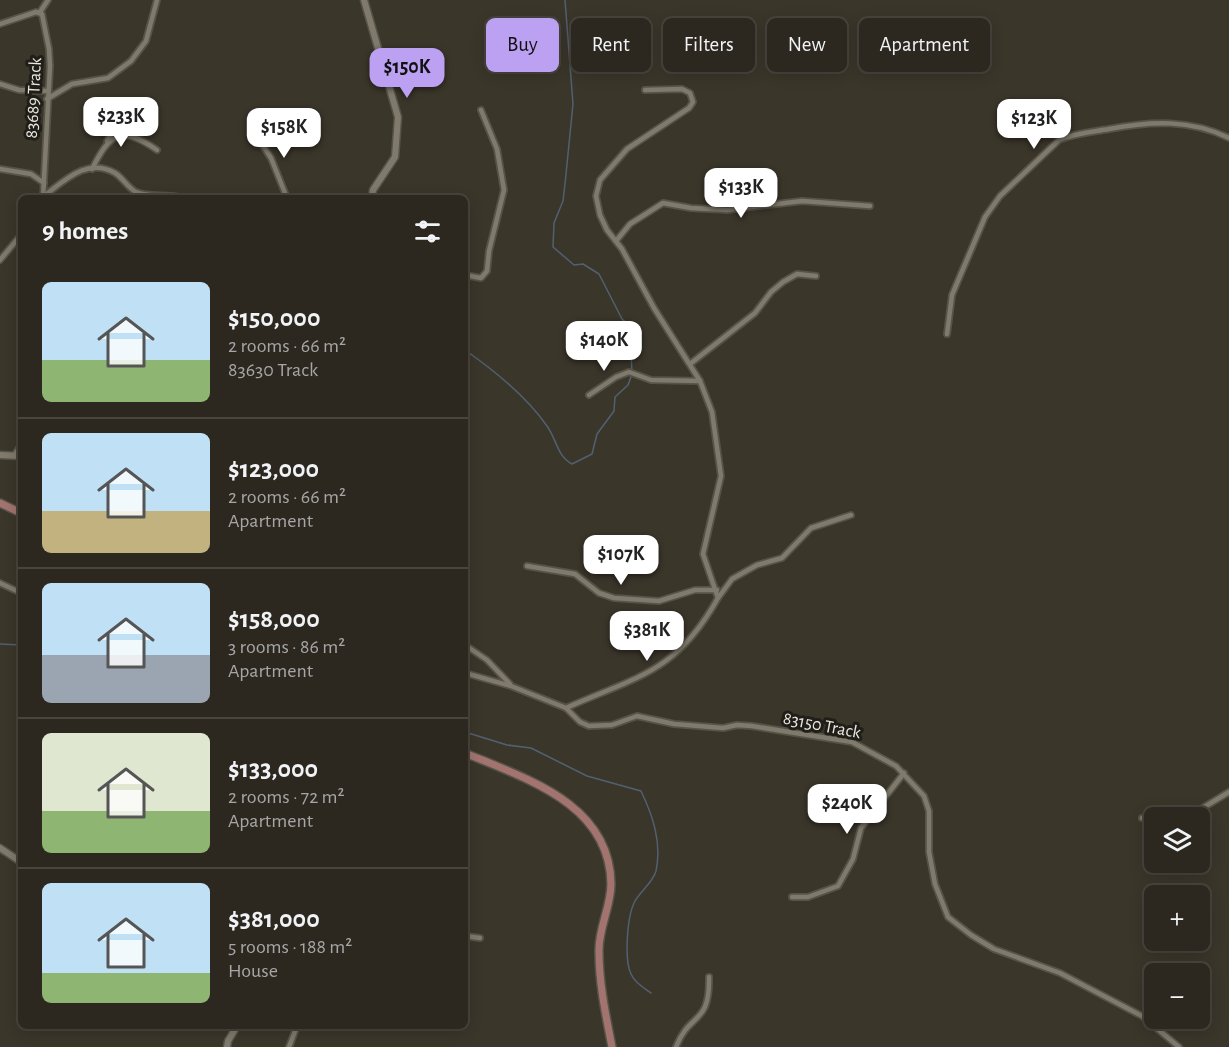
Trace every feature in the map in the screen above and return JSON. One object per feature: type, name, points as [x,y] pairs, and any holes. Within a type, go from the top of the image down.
[{"type":"main road","points":[[0,503],[18,512]]},
{"type":"main road","points":[[468,754],[519,775],[554,793],[582,813],[597,832],[608,855],[610,868],[611,886],[598,949],[600,978],[612,1047]]},
{"type":"street","points":[[0,24],[28,13],[40,12],[48,0]]},
{"type":"street","points":[[47,99],[72,84],[108,78],[131,61],[146,41],[157,0]]},
{"type":"street","points":[[363,0],[398,117],[395,158],[373,190],[372,195]]},
{"type":"street","name":"83689 Track","points":[[40,12],[49,49],[44,143],[46,185],[44,195]]},
{"type":"street","points":[[0,84],[19,90],[48,91]]},
{"type":"street","points":[[645,90],[682,89],[690,93],[693,102],[689,108],[627,149],[597,184],[596,196],[600,215],[660,320],[700,381],[717,430],[721,465],[720,486],[704,555],[705,566],[717,590],[718,598]]},
{"type":"street","points":[[468,276],[481,278],[488,271],[489,250],[504,190],[497,148],[481,110]]},
{"type":"street","points":[[92,169],[117,125],[135,111]]},
{"type":"street","points":[[947,334],[952,295],[985,217],[1000,196],[1059,140],[1071,135],[1128,124],[1161,122],[1192,125],[1229,138]]},
{"type":"street","points":[[255,134],[271,158],[285,195]]},
{"type":"street","points":[[107,141],[134,136],[157,150]]},
{"type":"street","points":[[0,169],[31,174],[46,185]]},
{"type":"street","points":[[45,195],[62,180],[84,169],[111,171],[136,192],[160,195]]},
{"type":"street","points":[[616,241],[630,224],[663,203],[691,208],[727,210],[802,201],[870,206]]},
{"type":"street","points":[[0,260],[18,239]]},
{"type":"street","points":[[690,364],[755,313],[771,292],[783,282],[797,274],[816,276]]},
{"type":"street","points":[[589,395],[616,377],[632,373],[651,380],[700,381]]},
{"type":"street","points":[[0,455],[18,456]]},
{"type":"street","points":[[566,708],[646,676],[690,640],[732,579],[757,565],[782,558],[811,528],[851,515]]},
{"type":"street","points":[[527,566],[575,574],[599,593],[614,598],[659,601],[695,590],[717,590]]},
{"type":"street","points":[[0,583],[18,592]]},
{"type":"street","points":[[468,647],[487,660],[511,686]]},
{"type":"street","name":"83150 Track","points":[[468,674],[511,686],[566,708],[580,722],[599,728],[644,716],[674,724],[723,728],[745,725],[852,742],[881,756],[904,773],[918,787],[928,803],[930,859],[937,891],[948,916],[971,935],[994,949],[1060,973],[1143,1016],[1179,1047]]},
{"type":"street","points":[[792,897],[808,897],[838,886],[853,859],[861,828],[904,773]]},
{"type":"street","points":[[1204,807],[1229,792]]},
{"type":"street","points":[[0,848],[18,860]]},
{"type":"street","points":[[468,936],[480,938]]},
{"type":"street","points":[[676,1047],[682,1031],[707,1009],[709,977]]},
{"type":"street","points":[[227,1047],[235,1029]]},
{"type":"street","points":[[289,1047],[296,1029]]},
{"type":"waterway","points":[[468,352],[499,375],[530,404],[547,426],[563,457],[572,464],[592,454],[597,434],[614,411],[615,397],[628,385],[632,374],[630,326],[622,319],[599,274],[583,264],[574,265],[553,247],[554,223],[563,201],[573,104],[565,0]]},
{"type":"waterway","points":[[0,644],[18,645]]},
{"type":"waterway","points":[[468,733],[507,745],[531,748],[587,776],[641,791],[655,830],[658,861],[650,883],[632,908],[627,948],[629,967],[633,977],[651,993]]}]
